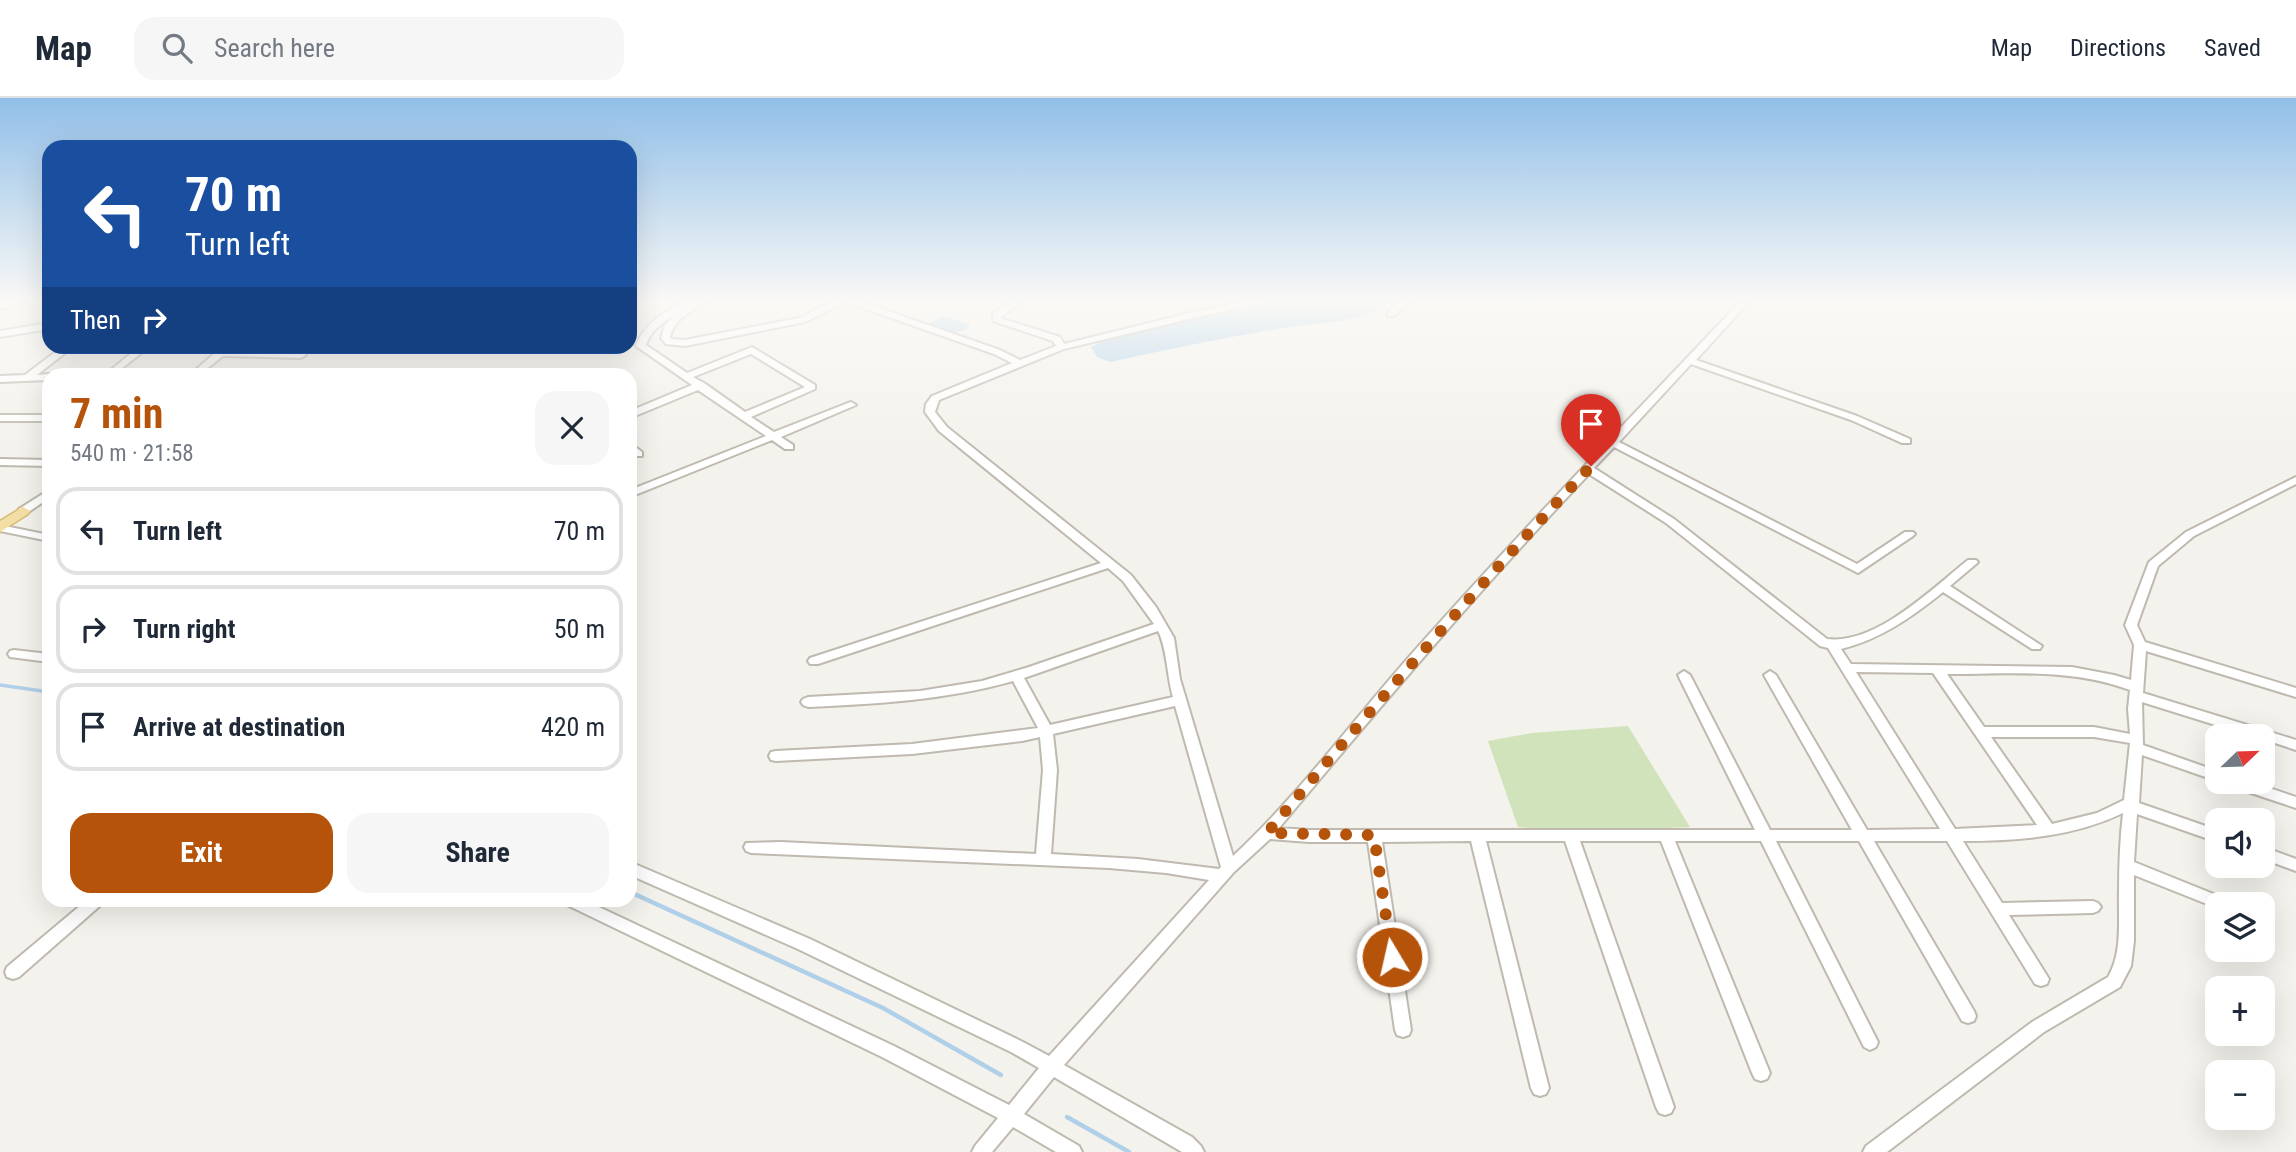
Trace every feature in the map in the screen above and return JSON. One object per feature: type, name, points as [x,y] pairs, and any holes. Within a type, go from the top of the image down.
[{"type":"main road","points":[[0,511],[23,511]]},
{"type":"main road","points":[[0,528],[23,511]]},
{"type":"street","points":[[649,350],[789,447]]},
{"type":"street","points":[[687,376],[752,350]]},
{"type":"street","points":[[744,416],[813,387],[752,350]]},
{"type":"street","points":[[992,350],[1021,364]]},
{"type":"street","points":[[1054,350],[935,398],[930,404],[930,412],[943,429],[1127,578],[1161,626],[1168,638],[1180,701],[1226,872]]},
{"type":"street","points":[[981,1152],[1051,1067],[1226,872],[1267,833],[1392,684],[1509,552],[1701,350]]},
{"type":"street","points":[[28,377],[59,354]]},
{"type":"street","points":[[118,368],[136,354]]},
{"type":"street","points":[[202,368],[219,354]]},
{"type":"street","points":[[1691,361],[1854,418],[1906,441]]},
{"type":"street","points":[[0,379],[42,377]]},
{"type":"street","points":[[637,412],[701,385]]},
{"type":"street","points":[[637,491],[851,405]]},
{"type":"street","points":[[0,418],[42,418]]},
{"type":"street","points":[[1611,442],[1858,569],[1909,534]]},
{"type":"street","points":[[0,462],[42,463]]},
{"type":"street","points":[[1588,469],[1670,521],[1824,643],[1834,646],[1844,645],[1887,627],[1972,562]]},
{"type":"street","points":[[1872,1152],[2038,1027],[2114,982],[2123,966],[2126,941],[2126,865],[2137,744],[2136,691],[2140,645],[2131,625],[2153,564],[2190,534],[2296,480]]},
{"type":"street","points":[[23,511],[42,497]]},
{"type":"street","points":[[0,528],[42,537]]},
{"type":"street","points":[[814,661],[1110,564]]},
{"type":"street","points":[[1942,586],[2036,646]]},
{"type":"street","points":[[808,702],[886,699],[959,690],[1161,626]]},
{"type":"street","points":[[2140,645],[2296,693]]},
{"type":"street","points":[[1834,646],[2041,979]]},
{"type":"street","points":[[14,654],[42,657]]},
{"type":"street","points":[[1847,668],[2072,671],[2113,679],[2136,691],[2296,745]]},
{"type":"street","points":[[1937,669],[2048,830]]},
{"type":"street","points":[[1016,674],[1046,731],[1050,770],[1043,860]]},
{"type":"street","points":[[1684,675],[1870,1042]]},
{"type":"street","points":[[1770,675],[1968,1016]]},
{"type":"street","points":[[776,756],[912,749],[1046,731],[1180,701]]},
{"type":"street","points":[[1980,732],[2094,733],[2137,744],[2205,771]]},
{"type":"street","points":[[2270,794],[2296,803]]},
{"type":"street","points":[[1267,833],[1571,836],[1951,835],[2048,830],[2101,817],[2132,804],[2205,831]]},
{"type":"street","points":[[1374,835],[1403,1030]]},
{"type":"street","points":[[1477,835],[1540,1088]]},
{"type":"street","points":[[1571,836],[1665,1107]]},
{"type":"street","points":[[1666,836],[1761,1073]]},
{"type":"street","points":[[751,847],[1043,860],[1226,872]]},
{"type":"street","points":[[2275,857],[2296,865]]},
{"type":"street","points":[[2126,865],[2205,897]]},
{"type":"street","points":[[637,871],[804,944],[1017,1047],[1175,1136],[1195,1152]]},
{"type":"street","points":[[13,972],[89,907]]},
{"type":"street","points":[[585,907],[886,1051],[1011,1114],[1073,1152]]},
{"type":"street","points":[[1997,909],[2093,907]]},
{"type":"green space","points":[[1628,726],[1690,827],[1575,832],[1518,827],[1488,741],[1532,733]]},
{"type":"water","points":[[1093,350],[1167,350],[1110,362],[1097,357]]},
{"type":"waterway","points":[[0,685],[42,691]]},
{"type":"waterway","points":[[637,895],[883,1008],[1001,1075]]},
{"type":"waterway","points":[[1067,1117],[1129,1152]]},
{"type":"route","points":[[1392,957],[1374,835],[1309,836],[1267,833],[1392,684],[1509,552],[1591,466]]}]
